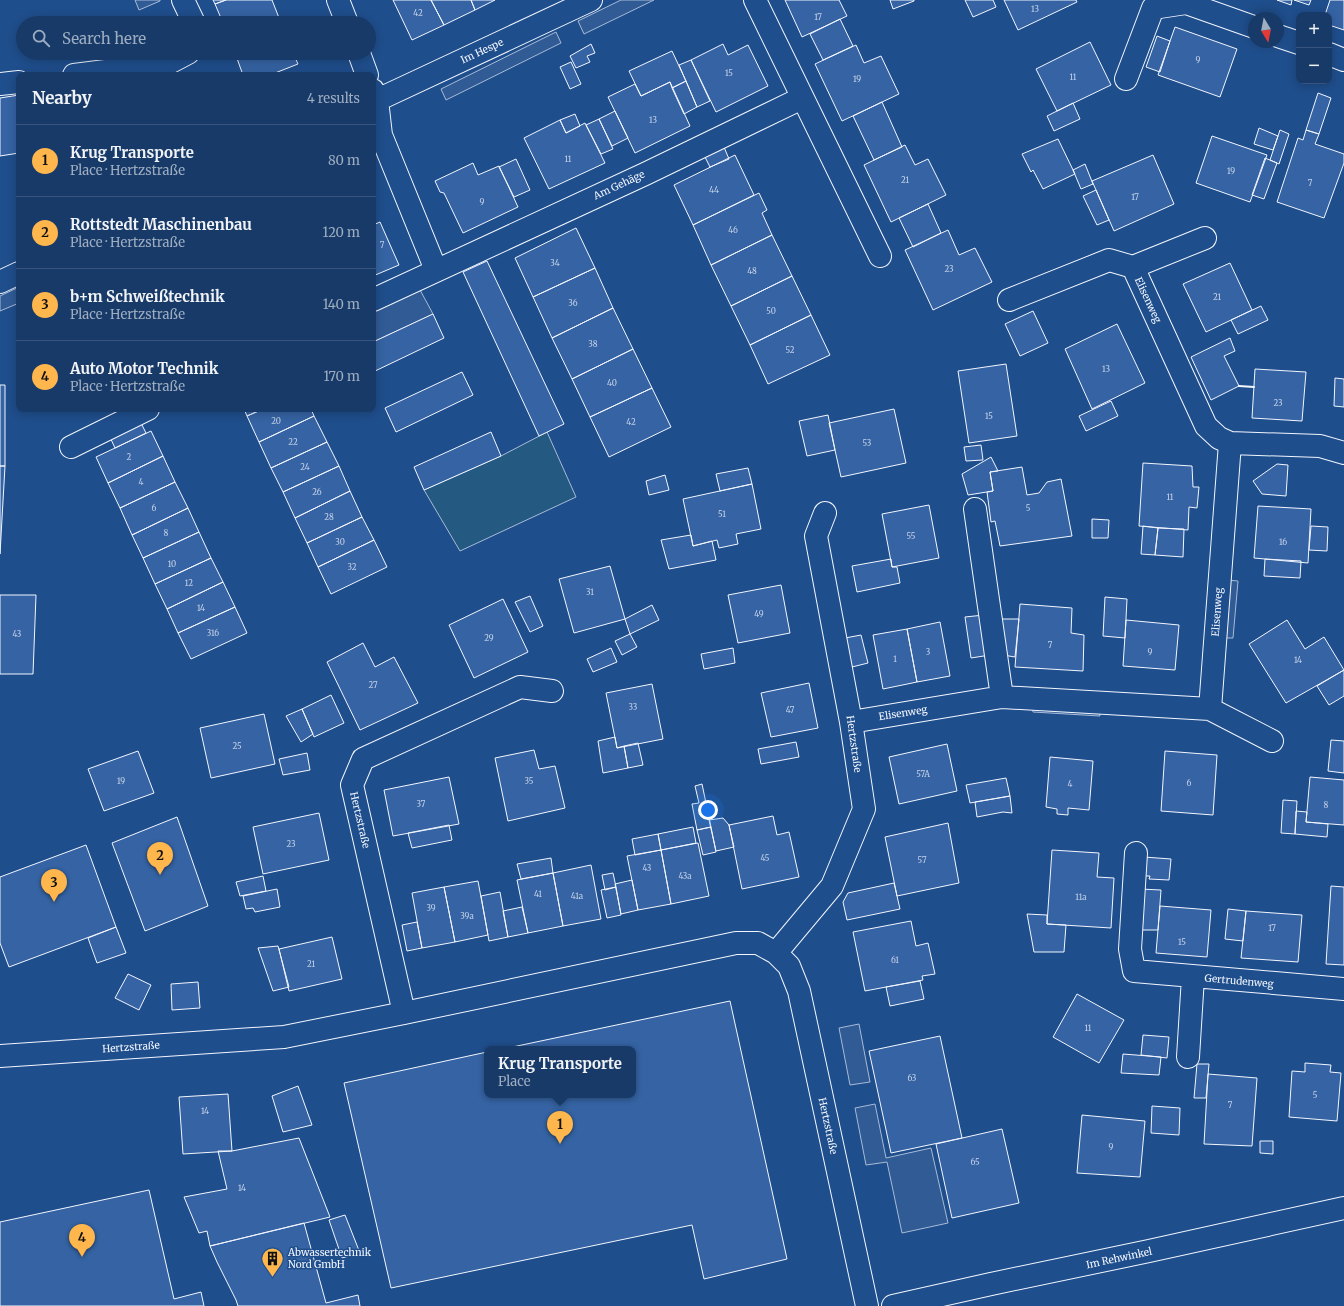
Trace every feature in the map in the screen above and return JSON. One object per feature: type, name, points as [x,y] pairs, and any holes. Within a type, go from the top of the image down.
[{"type":"street","points":[[184,0],[191,16]]},
{"type":"street","points":[[338,0],[344,16]]},
{"type":"street","name":"Im Hespe","points":[[376,96],[591,0]]},
{"type":"street","points":[[755,0],[880,256]]},
{"type":"street","points":[[1126,79],[1152,8],[1186,1],[1216,6],[1248,24]]},
{"type":"street","points":[[1284,38],[1296,42]]},
{"type":"street","points":[[1332,55],[1344,60]]},
{"type":"street","points":[[98,72],[169,63],[175,60]]},
{"type":"street","points":[[361,60],[366,72]]},
{"type":"street","points":[[0,84],[16,82]]},
{"type":"street","name":"Am Gehäge","points":[[376,299],[638,177],[802,98]]},
{"type":"street","points":[[376,108],[381,135],[436,270]]},
{"type":"street","points":[[1133,267],[1205,238]]},
{"type":"street","name":"Elisenweg","points":[[1009,300],[1109,260],[1133,267],[1206,426],[1219,438],[1230,443],[1320,446],[1344,453]]},
{"type":"street","points":[[0,282],[16,274]]},
{"type":"street","points":[[71,448],[142,412]]},
{"type":"street","name":"Elisenweg","points":[[1210,709],[1230,443]]},
{"type":"street","points":[[975,509],[1002,697]]},
{"type":"street","name":"Hertzstraße","points":[[776,954],[832,886],[864,809],[851,722],[816,536],[825,513]]},
{"type":"street","name":"Hertzstraße","points":[[404,1013],[352,785],[363,759],[520,687],[552,691]]},
{"type":"street","name":"Elisenweg","points":[[851,722],[1002,697],[1210,709],[1272,741]]},
{"type":"street","name":"Gertrudenweg","points":[[1136,853],[1130,949],[1134,971],[1344,989]]},
{"type":"street","name":"Hertzstraße","points":[[0,1056],[284,1036],[404,1013],[736,942],[758,944],[776,954],[789,966],[799,992],[867,1306]]},
{"type":"street","points":[[1188,1057],[1193,977]]},
{"type":"street","name":"Im Rehwinkel","points":[[893,1306],[1344,1208]]},
{"type":"shaded area","points":[[135,0],[160,0],[160,1],[139,10]]},
{"type":"shaded area","points":[[621,0],[654,0],[584,34],[578,21]]},
{"type":"shaded area","points":[[556,32],[561,43],[446,100],[441,89]]},
{"type":"shaded area","points":[[16,288],[16,304],[0,311],[0,296]]},
{"type":"shaded area","points":[[419,288],[433,314],[376,341],[376,308]]},
{"type":"shaded area","points":[[547,432],[576,497],[460,551],[424,490],[501,456]]},
{"type":"shaded area","points":[[1228,580],[1238,581],[1233,638],[1224,638]]},
{"type":"shaded area","points":[[1032,702],[1099,707],[1100,716],[1033,712]]},
{"type":"shaded area","points":[[859,1024],[870,1082],[850,1085],[839,1028]]},
{"type":"shaded area","points":[[875,1104],[886,1158],[931,1148],[948,1223],[902,1233],[887,1162],[866,1165],[855,1108]]},
{"type":"building","points":[[213,0],[226,0],[215,4]]},
{"type":"building","points":[[226,0],[272,0],[278,16],[220,16],[215,4]]},
{"type":"building","points":[[393,0],[431,0],[444,25],[412,40]]},
{"type":"building","points":[[431,0],[471,0],[475,10],[444,25]]},
{"type":"building","points":[[471,0],[495,0],[475,10]]},
{"type":"building","points":[[785,0],[839,0],[847,16],[802,37]]},
{"type":"building","points":[[890,0],[914,0],[914,1],[893,9]]},
{"type":"building","points":[[965,0],[993,0],[996,7],[973,17]]},
{"type":"building","points":[[1004,0],[1076,0],[1077,2],[1018,30]]},
{"type":"building","points":[[1277,0],[1292,0],[1291,5]]},
{"type":"building","points":[[1294,0],[1311,0],[1309,5]]},
{"type":"building","points":[[1330,0],[1344,0],[1344,30],[1332,26],[1332,12],[1326,12]]},
{"type":"building","points":[[840,19],[853,46],[823,60],[810,34]]},
{"type":"building","points":[[1175,27],[1237,49],[1220,97],[1158,75]]},
{"type":"building","points":[[1157,36],[1170,41],[1160,72],[1146,67]]},
{"type":"building","points":[[1090,42],[1111,85],[1057,111],[1036,69]]},
{"type":"building","points":[[591,44],[595,53],[587,56],[590,62],[576,68],[570,56]]},
{"type":"building","points":[[723,44],[728,55],[748,45],[768,86],[716,112],[691,60]]},
{"type":"building","points":[[856,45],[864,63],[881,56],[899,94],[842,121],[815,64]]},
{"type":"building","points":[[672,51],[686,81],[672,88],[670,82],[641,96],[629,71]]},
{"type":"building","points":[[238,60],[296,60],[298,64],[278,72],[242,72]]},
{"type":"building","points":[[691,60],[710,101],[697,107],[679,65]]},
{"type":"building","points":[[571,62],[581,84],[570,89],[560,67]]},
{"type":"building","points":[[686,81],[697,107],[684,114],[672,88]]},
{"type":"building","points":[[670,82],[690,126],[635,153],[608,97],[635,84],[641,96]]},
{"type":"building","points":[[1318,93],[1331,98],[1319,134],[1306,130]]},
{"type":"building","points":[[16,95],[16,153],[0,156],[0,98]]},
{"type":"building","points":[[882,102],[902,147],[874,160],[853,116]]},
{"type":"building","points":[[1073,103],[1080,119],[1054,131],[1047,116]]},
{"type":"building","points":[[615,111],[628,138],[612,146],[599,119]]},
{"type":"building","points":[[575,114],[580,126],[566,133],[560,120]]},
{"type":"building","points":[[599,119],[613,149],[601,154],[586,125]]},
{"type":"building","points":[[560,120],[566,133],[585,123],[605,163],[549,189],[524,138]]},
{"type":"building","points":[[1259,128],[1278,136],[1273,150],[1254,144]]},
{"type":"building","points":[[1280,130],[1289,134],[1279,164],[1270,160]]},
{"type":"building","points":[[1306,130],[1319,134],[1315,144],[1344,154],[1344,163],[1324,218],[1277,202],[1298,138],[1303,140]]},
{"type":"building","points":[[1212,136],[1267,155],[1250,202],[1196,183]]},
{"type":"building","points":[[1058,139],[1075,174],[1043,189],[1033,170],[1031,172],[1022,154]]},
{"type":"building","points":[[905,145],[915,165],[928,159],[946,195],[891,222],[864,165]]},
{"type":"building","points":[[724,147],[729,159],[710,167],[705,157]]},
{"type":"building","points":[[735,155],[754,195],[693,225],[674,185]]},
{"type":"building","points":[[1153,155],[1174,204],[1114,231],[1092,181]]},
{"type":"building","points":[[1265,158],[1277,163],[1264,199],[1252,195]]},
{"type":"building","points":[[516,159],[530,190],[514,197],[499,167]]},
{"type":"building","points":[[473,163],[478,175],[499,166],[518,207],[463,233],[444,193],[440,192],[435,181]]},
{"type":"building","points":[[1085,164],[1093,184],[1081,189],[1073,170]]},
{"type":"building","points":[[1096,190],[1109,220],[1097,225],[1083,196]]},
{"type":"building","points":[[759,193],[767,210],[762,213],[772,235],[711,265],[693,225]]},
{"type":"building","points":[[928,204],[941,233],[913,247],[899,218]]},
{"type":"building","points":[[380,222],[399,265],[376,275],[376,224]]},
{"type":"building","points":[[576,228],[595,268],[533,297],[515,258]]},
{"type":"building","points":[[948,230],[959,255],[975,248],[992,282],[933,310],[905,250]]},
{"type":"building","points":[[772,235],[792,276],[731,306],[711,265]]},
{"type":"building","points":[[487,261],[564,424],[539,436],[463,272]]},
{"type":"building","points":[[1230,263],[1252,310],[1206,332],[1183,284]]},
{"type":"building","points":[[595,268],[613,308],[552,338],[533,297]]},
{"type":"building","points":[[792,276],[811,315],[750,345],[731,306]]},
{"type":"building","points":[[1261,306],[1268,320],[1238,334],[1231,320]]},
{"type":"building","points":[[613,308],[633,349],[572,379],[552,338]]},
{"type":"building","points":[[1033,311],[1048,343],[1020,356],[1005,324]]},
{"type":"building","points":[[433,314],[444,338],[376,371],[376,341]]},
{"type":"building","points":[[811,315],[830,355],[768,384],[750,345]]},
{"type":"building","points":[[1117,324],[1145,383],[1092,409],[1065,349]]},
{"type":"building","points":[[1230,338],[1235,351],[1224,356],[1239,386],[1211,400],[1191,357]]},
{"type":"building","points":[[633,349],[652,388],[590,417],[572,379]]},
{"type":"building","points":[[1006,364],[1017,436],[969,443],[958,371]]},
{"type":"building","points":[[1255,369],[1306,372],[1302,421],[1252,418]]},
{"type":"building","points":[[462,372],[473,395],[396,432],[385,408]]},
{"type":"building","points":[[1335,378],[1344,379],[1344,407],[1334,406]]},
{"type":"building","points":[[0,385],[5,385],[5,466],[0,466]]},
{"type":"building","points":[[652,388],[671,427],[609,457],[590,417]]},
{"type":"building","points":[[1111,401],[1118,416],[1086,431],[1079,416]]},
{"type":"building","points":[[894,409],[906,463],[841,477],[829,423]]},
{"type":"building","points":[[245,412],[256,412],[247,416]]},
{"type":"building","points":[[256,412],[312,412],[314,416],[259,442],[247,416]]},
{"type":"building","points":[[828,415],[835,450],[807,456],[799,421]]},
{"type":"building","points":[[314,416],[327,442],[271,468],[259,442]]},
{"type":"building","points":[[140,421],[146,433],[115,448],[109,435]]},
{"type":"building","points":[[151,431],[163,456],[108,483],[96,457]]},
{"type":"building","points":[[491,432],[501,456],[424,490],[414,467]]},
{"type":"building","points":[[327,442],[339,466],[283,492],[271,468]]},
{"type":"building","points":[[981,445],[983,460],[966,461],[964,447]]},
{"type":"building","points":[[163,456],[175,482],[120,508],[108,483]]},
{"type":"building","points":[[991,457],[998,471],[990,472],[993,491],[968,495],[962,474]]},
{"type":"building","points":[[1143,463],[1192,466],[1193,487],[1199,487],[1197,508],[1189,507],[1188,530],[1139,526]]},
{"type":"building","points":[[1277,464],[1288,465],[1286,496],[1262,494],[1253,481]]},
{"type":"building","points":[[0,466],[5,466],[0,554]]},
{"type":"building","points":[[339,466],[350,491],[295,518],[283,492]]},
{"type":"building","points":[[1022,467],[1027,495],[1039,493],[1047,482],[1061,479],[1072,536],[1000,546],[995,521],[991,522],[987,492],[993,491],[990,472]]},
{"type":"building","points":[[748,468],[752,484],[720,491],[716,474]]},
{"type":"building","points":[[665,475],[669,490],[649,495],[646,481]]},
{"type":"building","points":[[175,482],[188,508],[132,535],[120,508]]},
{"type":"building","points":[[752,484],[761,529],[736,534],[738,544],[719,548],[717,540],[693,546],[683,499]]},
{"type":"building","points":[[350,491],[362,517],[307,543],[295,518]]},
{"type":"building","points":[[929,505],[939,558],[892,567],[882,514]]},
{"type":"building","points":[[1258,506],[1311,509],[1308,563],[1254,558]]},
{"type":"building","points":[[188,508],[199,532],[143,558],[132,535]]},
{"type":"building","points":[[362,517],[374,540],[318,567],[307,543]]},
{"type":"building","points":[[1092,519],[1109,520],[1108,538],[1092,538]]},
{"type":"building","points":[[1143,526],[1158,528],[1155,555],[1141,554]]},
{"type":"building","points":[[1311,526],[1328,527],[1327,551],[1309,550]]},
{"type":"building","points":[[1158,528],[1184,529],[1183,557],[1155,555]]},
{"type":"building","points":[[199,532],[211,558],[155,584],[143,558]]},
{"type":"building","points":[[691,535],[693,546],[712,541],[716,560],[669,569],[661,540]]},
{"type":"building","points":[[374,540],[387,567],[331,594],[318,567]]},
{"type":"building","points":[[211,558],[223,582],[167,609],[155,584]]},
{"type":"building","points":[[891,559],[892,567],[897,567],[900,583],[857,592],[852,566]]},
{"type":"building","points":[[1265,559],[1301,561],[1300,578],[1264,576]]},
{"type":"building","points":[[610,566],[625,619],[574,633],[559,579]]},
{"type":"building","points":[[223,582],[235,607],[178,633],[167,609]]},
{"type":"building","points":[[781,585],[790,633],[738,643],[728,595]]},
{"type":"building","points":[[0,595],[36,595],[33,674],[0,674]]},
{"type":"building","points":[[530,596],[543,626],[530,632],[515,602]]},
{"type":"building","points":[[1105,597],[1127,599],[1125,638],[1103,636]]},
{"type":"building","points":[[503,599],[528,652],[474,678],[449,625]]},
{"type":"building","points":[[1020,604],[1072,608],[1071,633],[1084,635],[1083,671],[1015,667]]},
{"type":"building","points":[[652,605],[659,620],[630,634],[625,619]]},
{"type":"building","points":[[235,607],[247,633],[191,659],[178,633]]},
{"type":"building","points":[[984,615],[990,655],[971,658],[965,617]]},
{"type":"building","points":[[1001,619],[1019,619],[1015,657],[1003,655]]},
{"type":"building","points":[[1126,620],[1179,625],[1175,670],[1123,666]]},
{"type":"building","points":[[1287,620],[1305,649],[1324,637],[1344,670],[1286,703],[1249,644]]},
{"type":"building","points":[[940,622],[950,676],[917,682],[907,629]]},
{"type":"building","points":[[907,629],[917,682],[883,689],[873,635]]},
{"type":"building","points":[[630,634],[637,647],[622,655],[615,641]]},
{"type":"building","points":[[861,635],[868,663],[852,667],[845,638]]},
{"type":"building","points":[[363,643],[375,667],[394,657],[418,703],[360,730],[327,662]]},
{"type":"building","points":[[611,648],[617,662],[593,672],[587,659]]},
{"type":"building","points":[[733,648],[735,663],[704,669],[701,654]]},
{"type":"building","points":[[1344,670],[1344,696],[1329,705],[1317,686]]},
{"type":"building","points":[[809,683],[818,728],[771,737],[761,693]]},
{"type":"building","points":[[652,684],[663,739],[617,748],[606,693]]},
{"type":"building","points":[[331,695],[344,723],[314,737],[302,709]]},
{"type":"building","points":[[302,709],[313,734],[301,742],[286,716]]},
{"type":"building","points":[[264,714],[275,764],[211,778],[200,728]]},
{"type":"building","points":[[615,737],[617,748],[624,746],[628,768],[603,773],[598,741]]},
{"type":"building","points":[[1331,740],[1344,741],[1344,773],[1328,771]]},
{"type":"building","points":[[796,742],[799,757],[761,764],[758,749]]},
{"type":"building","points":[[638,743],[643,765],[628,768],[624,746]]},
{"type":"building","points":[[947,744],[957,791],[899,804],[889,757]]},
{"type":"building","points":[[534,750],[539,769],[555,766],[565,808],[508,821],[495,758]]},
{"type":"building","points":[[138,751],[154,793],[104,811],[88,769]]},
{"type":"building","points":[[1165,751],[1217,755],[1213,815],[1161,811]]},
{"type":"building","points":[[307,753],[310,770],[283,775],[279,759]]},
{"type":"building","points":[[1050,757],[1093,761],[1089,810],[1068,808],[1068,815],[1057,814],[1057,809],[1046,807]]},
{"type":"building","points":[[449,777],[459,824],[393,836],[384,790]]},
{"type":"building","points":[[1310,777],[1344,780],[1344,825],[1306,822]]},
{"type":"building","points":[[1006,778],[1010,796],[970,803],[966,785]]},
{"type":"building","points":[[702,784],[711,827],[697,830],[692,804],[699,803],[695,786]]},
{"type":"building","points":[[1010,796],[1012,813],[1003,812],[977,817],[975,802]]},
{"type":"building","points":[[1283,800],[1297,801],[1295,834],[1281,833]]},
{"type":"building","points":[[1296,811],[1307,812],[1306,822],[1328,824],[1327,837],[1295,834]]},
{"type":"building","points":[[319,813],[329,860],[263,874],[253,827]]},
{"type":"building","points":[[773,816],[777,835],[789,832],[799,877],[742,889],[729,825]]},
{"type":"building","points":[[177,817],[208,906],[145,931],[112,843]]},
{"type":"building","points":[[723,818],[729,825],[734,847],[716,851],[709,820]]},
{"type":"building","points":[[948,823],[959,883],[897,896],[885,837]]},
{"type":"building","points":[[449,825],[452,840],[412,848],[408,833]]},
{"type":"building","points":[[693,827],[696,843],[661,850],[658,834]]},
{"type":"building","points":[[711,827],[716,852],[703,855],[697,830]]},
{"type":"building","points":[[658,834],[661,850],[635,855],[632,839]]},
{"type":"building","points":[[698,843],[709,896],[671,904],[661,850]]},
{"type":"building","points":[[86,845],[116,927],[9,967],[0,943],[0,877]]},
{"type":"building","points":[[661,850],[671,904],[638,910],[627,856]]},
{"type":"building","points":[[1052,850],[1099,853],[1097,877],[1114,878],[1111,928],[1047,924]]},
{"type":"building","points":[[1144,857],[1171,859],[1169,880],[1149,879],[1150,876],[1143,876]]},
{"type":"building","points":[[551,858],[553,873],[521,879],[517,864]]},
{"type":"building","points":[[591,865],[601,919],[563,926],[553,873]]},
{"type":"building","points":[[553,873],[563,926],[528,933],[517,880]]},
{"type":"building","points":[[613,873],[616,887],[605,890],[602,875]]},
{"type":"building","points":[[263,876],[266,891],[240,896],[236,882]]},
{"type":"building","points":[[632,880],[638,910],[621,914],[615,884]]},
{"type":"building","points":[[478,881],[488,935],[455,942],[444,887]]},
{"type":"building","points":[[894,883],[900,909],[847,920],[843,902],[848,893]]},
{"type":"building","points":[[1331,886],[1344,887],[1344,965],[1326,964]]},
{"type":"building","points":[[444,887],[455,942],[422,948],[412,893]]},
{"type":"building","points":[[616,887],[621,915],[607,918],[601,890]]},
{"type":"building","points":[[277,889],[280,907],[255,912],[253,908],[246,909],[243,896]]},
{"type":"building","points":[[1140,889],[1161,890],[1158,930],[1138,930]]},
{"type":"building","points":[[500,892],[508,937],[489,941],[481,896]]},
{"type":"building","points":[[1160,906],[1211,910],[1207,957],[1156,953]]},
{"type":"building","points":[[522,907],[528,933],[508,937],[503,911]]},
{"type":"building","points":[[1228,909],[1246,911],[1243,941],[1225,939]]},
{"type":"building","points":[[1246,911],[1302,915],[1298,962],[1241,958]]},
{"type":"building","points":[[1027,914],[1047,915],[1047,924],[1066,925],[1064,952],[1034,952]]},
{"type":"building","points":[[911,921],[916,946],[928,943],[935,974],[922,976],[923,980],[865,991],[853,932]]},
{"type":"building","points":[[417,922],[422,948],[407,951],[402,925]]},
{"type":"building","points":[[116,927],[126,953],[97,963],[88,938]]},
{"type":"building","points":[[332,937],[342,979],[289,991],[279,949]]},
{"type":"building","points":[[278,946],[289,987],[273,991],[258,948]]},
{"type":"building","points":[[128,974],[151,985],[139,1010],[115,998]]},
{"type":"building","points":[[920,981],[924,999],[890,1006],[886,987]]},
{"type":"building","points":[[198,982],[200,1008],[172,1010],[171,984]]},
{"type":"building","points":[[1077,994],[1124,1020],[1099,1063],[1053,1037]]},
{"type":"building","points":[[730,1001],[787,1259],[704,1279],[692,1225],[391,1288],[344,1083],[484,1053],[484,1098],[636,1098],[636,1046],[517,1046]]},
{"type":"building","points":[[1143,1035],[1169,1037],[1167,1058],[1141,1055]]},
{"type":"building","points":[[940,1036],[962,1138],[891,1153],[869,1051]]},
{"type":"building","points":[[1123,1054],[1161,1057],[1159,1075],[1121,1073]]},
{"type":"building","points":[[1305,1063],[1331,1065],[1330,1072],[1341,1073],[1337,1121],[1289,1117],[1292,1071],[1305,1072]]},
{"type":"building","points":[[1197,1064],[1209,1064],[1206,1098],[1194,1098]]},
{"type":"building","points":[[1208,1074],[1257,1078],[1252,1146],[1204,1144]]},
{"type":"building","points":[[298,1086],[312,1125],[283,1132],[272,1096]]},
{"type":"building","points":[[228,1094],[232,1151],[183,1154],[179,1097]]},
{"type":"building","points":[[1152,1106],[1180,1108],[1179,1135],[1151,1133]]},
{"type":"building","points":[[1082,1115],[1145,1121],[1140,1177],[1077,1173]]},
{"type":"building","points":[[1002,1129],[1019,1203],[952,1218],[936,1144]]},
{"type":"building","points":[[299,1138],[330,1217],[210,1246],[207,1231],[199,1233],[184,1197],[227,1189],[218,1151],[232,1151]]},
{"type":"building","points":[[1260,1141],[1273,1141],[1273,1154],[1260,1153]]},
{"type":"building","points":[[149,1190],[174,1299],[201,1292],[204,1306],[0,1306],[0,1222]]},
{"type":"building","points":[[345,1215],[360,1253],[342,1258],[329,1220]]},
{"type":"building","name":"Abwassertechnik Nord GmbH","points":[[304,1223],[326,1303],[358,1295],[360,1306],[238,1306],[210,1246]]},
{"type":"wall","points":[[1239,386],[1254,387]]},
{"type":"place","name":"Rottstedt Maschinenbau","points":[[160,875]]},
{"type":"place","name":"b+m Schweißtechnik","points":[[54,902]]},
{"type":"place","name":"Krug Transporte","points":[[560,1144]]},
{"type":"place","name":"Auto Motor Technik","points":[[82,1257]]},
{"type":"place","name":"Abwassertechnik Nord GmbH","points":[[272,1278]]}]
